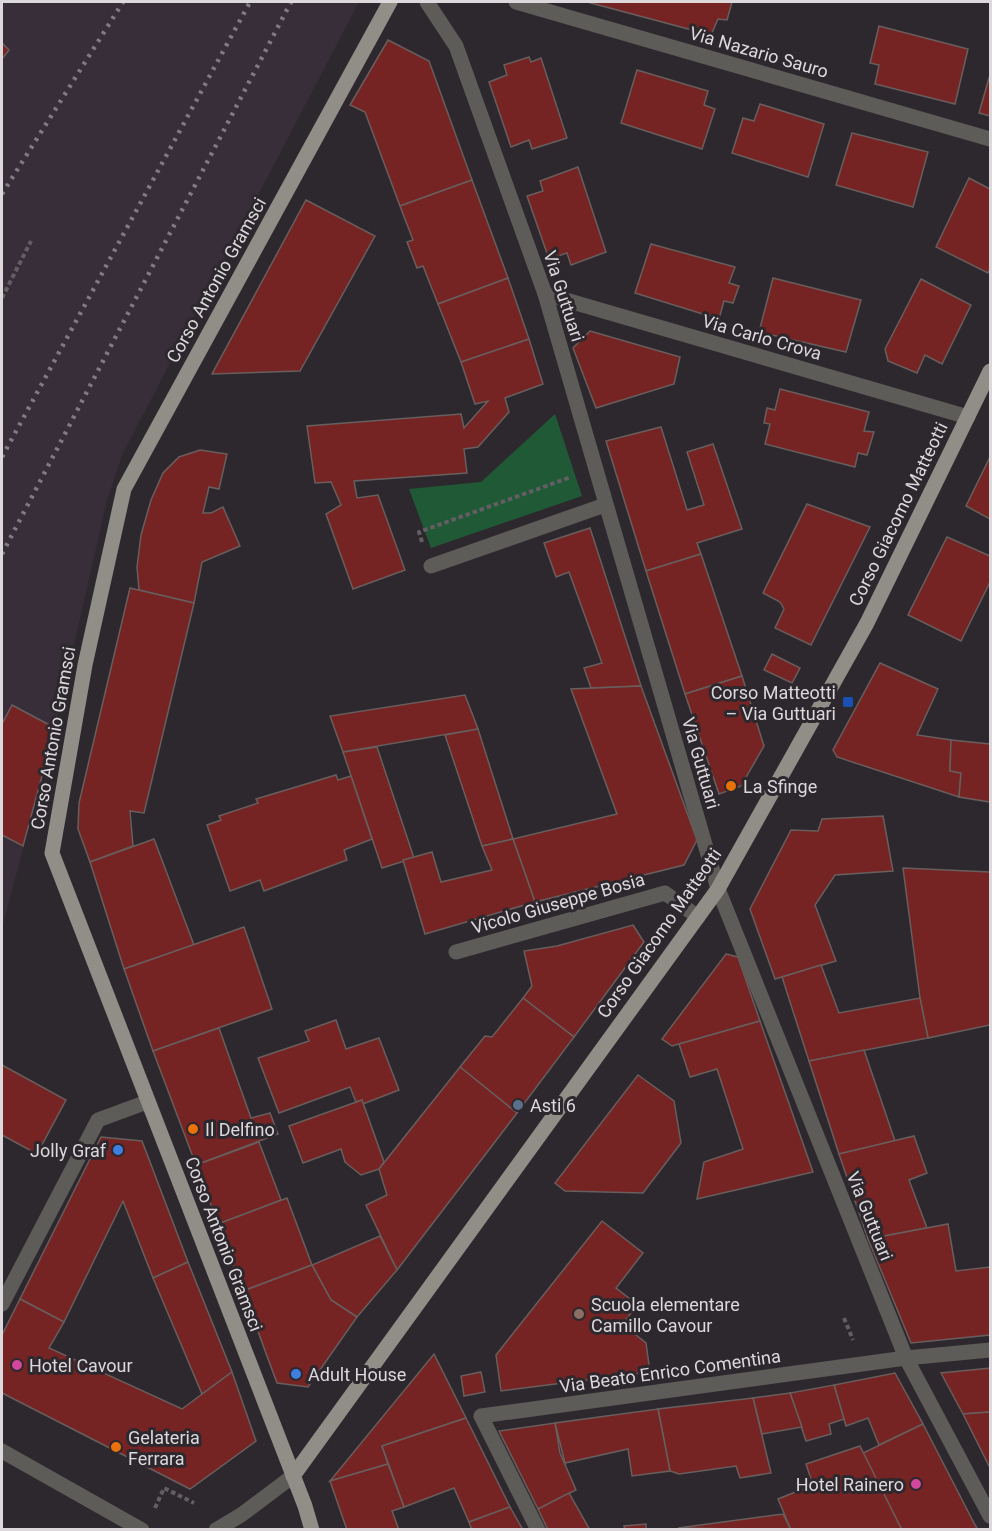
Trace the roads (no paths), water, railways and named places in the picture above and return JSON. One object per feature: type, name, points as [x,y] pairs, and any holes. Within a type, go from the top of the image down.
[{"type":"main road","name":"Corso Antonio Gramsci","points":[[312,1530],[305,1506],[52,853],[90,643],[124,489],[390,2]]},
{"type":"main road","name":"Corso Giacomo Matteotti","points":[[293,1476],[718,889],[867,623],[990,371]]},
{"type":"main road","points":[[299,1530],[305,1506]]},
{"type":"street","name":"Via Guttuari","points":[[427,2],[456,46],[545,294],[718,889],[906,1358],[990,1516]]},
{"type":"street","name":"Via Nazario Sauro","points":[[516,2],[990,139]]},
{"type":"street","name":"Via Carlo Crova","points":[[545,294],[968,417]]},
{"type":"street","points":[[431,566],[605,505]]},
{"type":"street","name":"Vicolo Giuseppe Bosia","points":[[456,952],[665,892],[698,917]]},
{"type":"street","points":[[2,1304],[98,1120],[147,1102]]},
{"type":"street","name":"Via Beato Enrico Comentina","points":[[538,1530],[481,1416],[906,1358],[990,1350]]},
{"type":"street","points":[[2,1451],[142,1530]]},
{"type":"street","points":[[216,1530],[241,1515],[293,1476]]},
{"type":"railway","points":[[2,194],[123,2]]},
{"type":"railway","points":[[2,457],[250,2]]},
{"type":"railway","points":[[2,554],[291,2]]},
{"type":"place","name":"Corso Matteotti – Via Guttuari","points":[[848,702]]},
{"type":"place","name":"La Sfinge","points":[[731,786]]},
{"type":"place","name":"Asti 6","points":[[518,1105]]},
{"type":"place","name":"Il Delfino","points":[[193,1129]]},
{"type":"place","name":"Jolly Graf","points":[[118,1150]]},
{"type":"place","name":"Scuola elementare Camillo Cavour","points":[[579,1314]]},
{"type":"place","name":"Hotel Cavour","points":[[17,1365]]},
{"type":"place","name":"Adult House","points":[[296,1374]]},
{"type":"place","name":"Gelateria Ferrara","points":[[116,1447]]},
{"type":"place","name":"Hotel Rainero","points":[[916,1484]]}]
